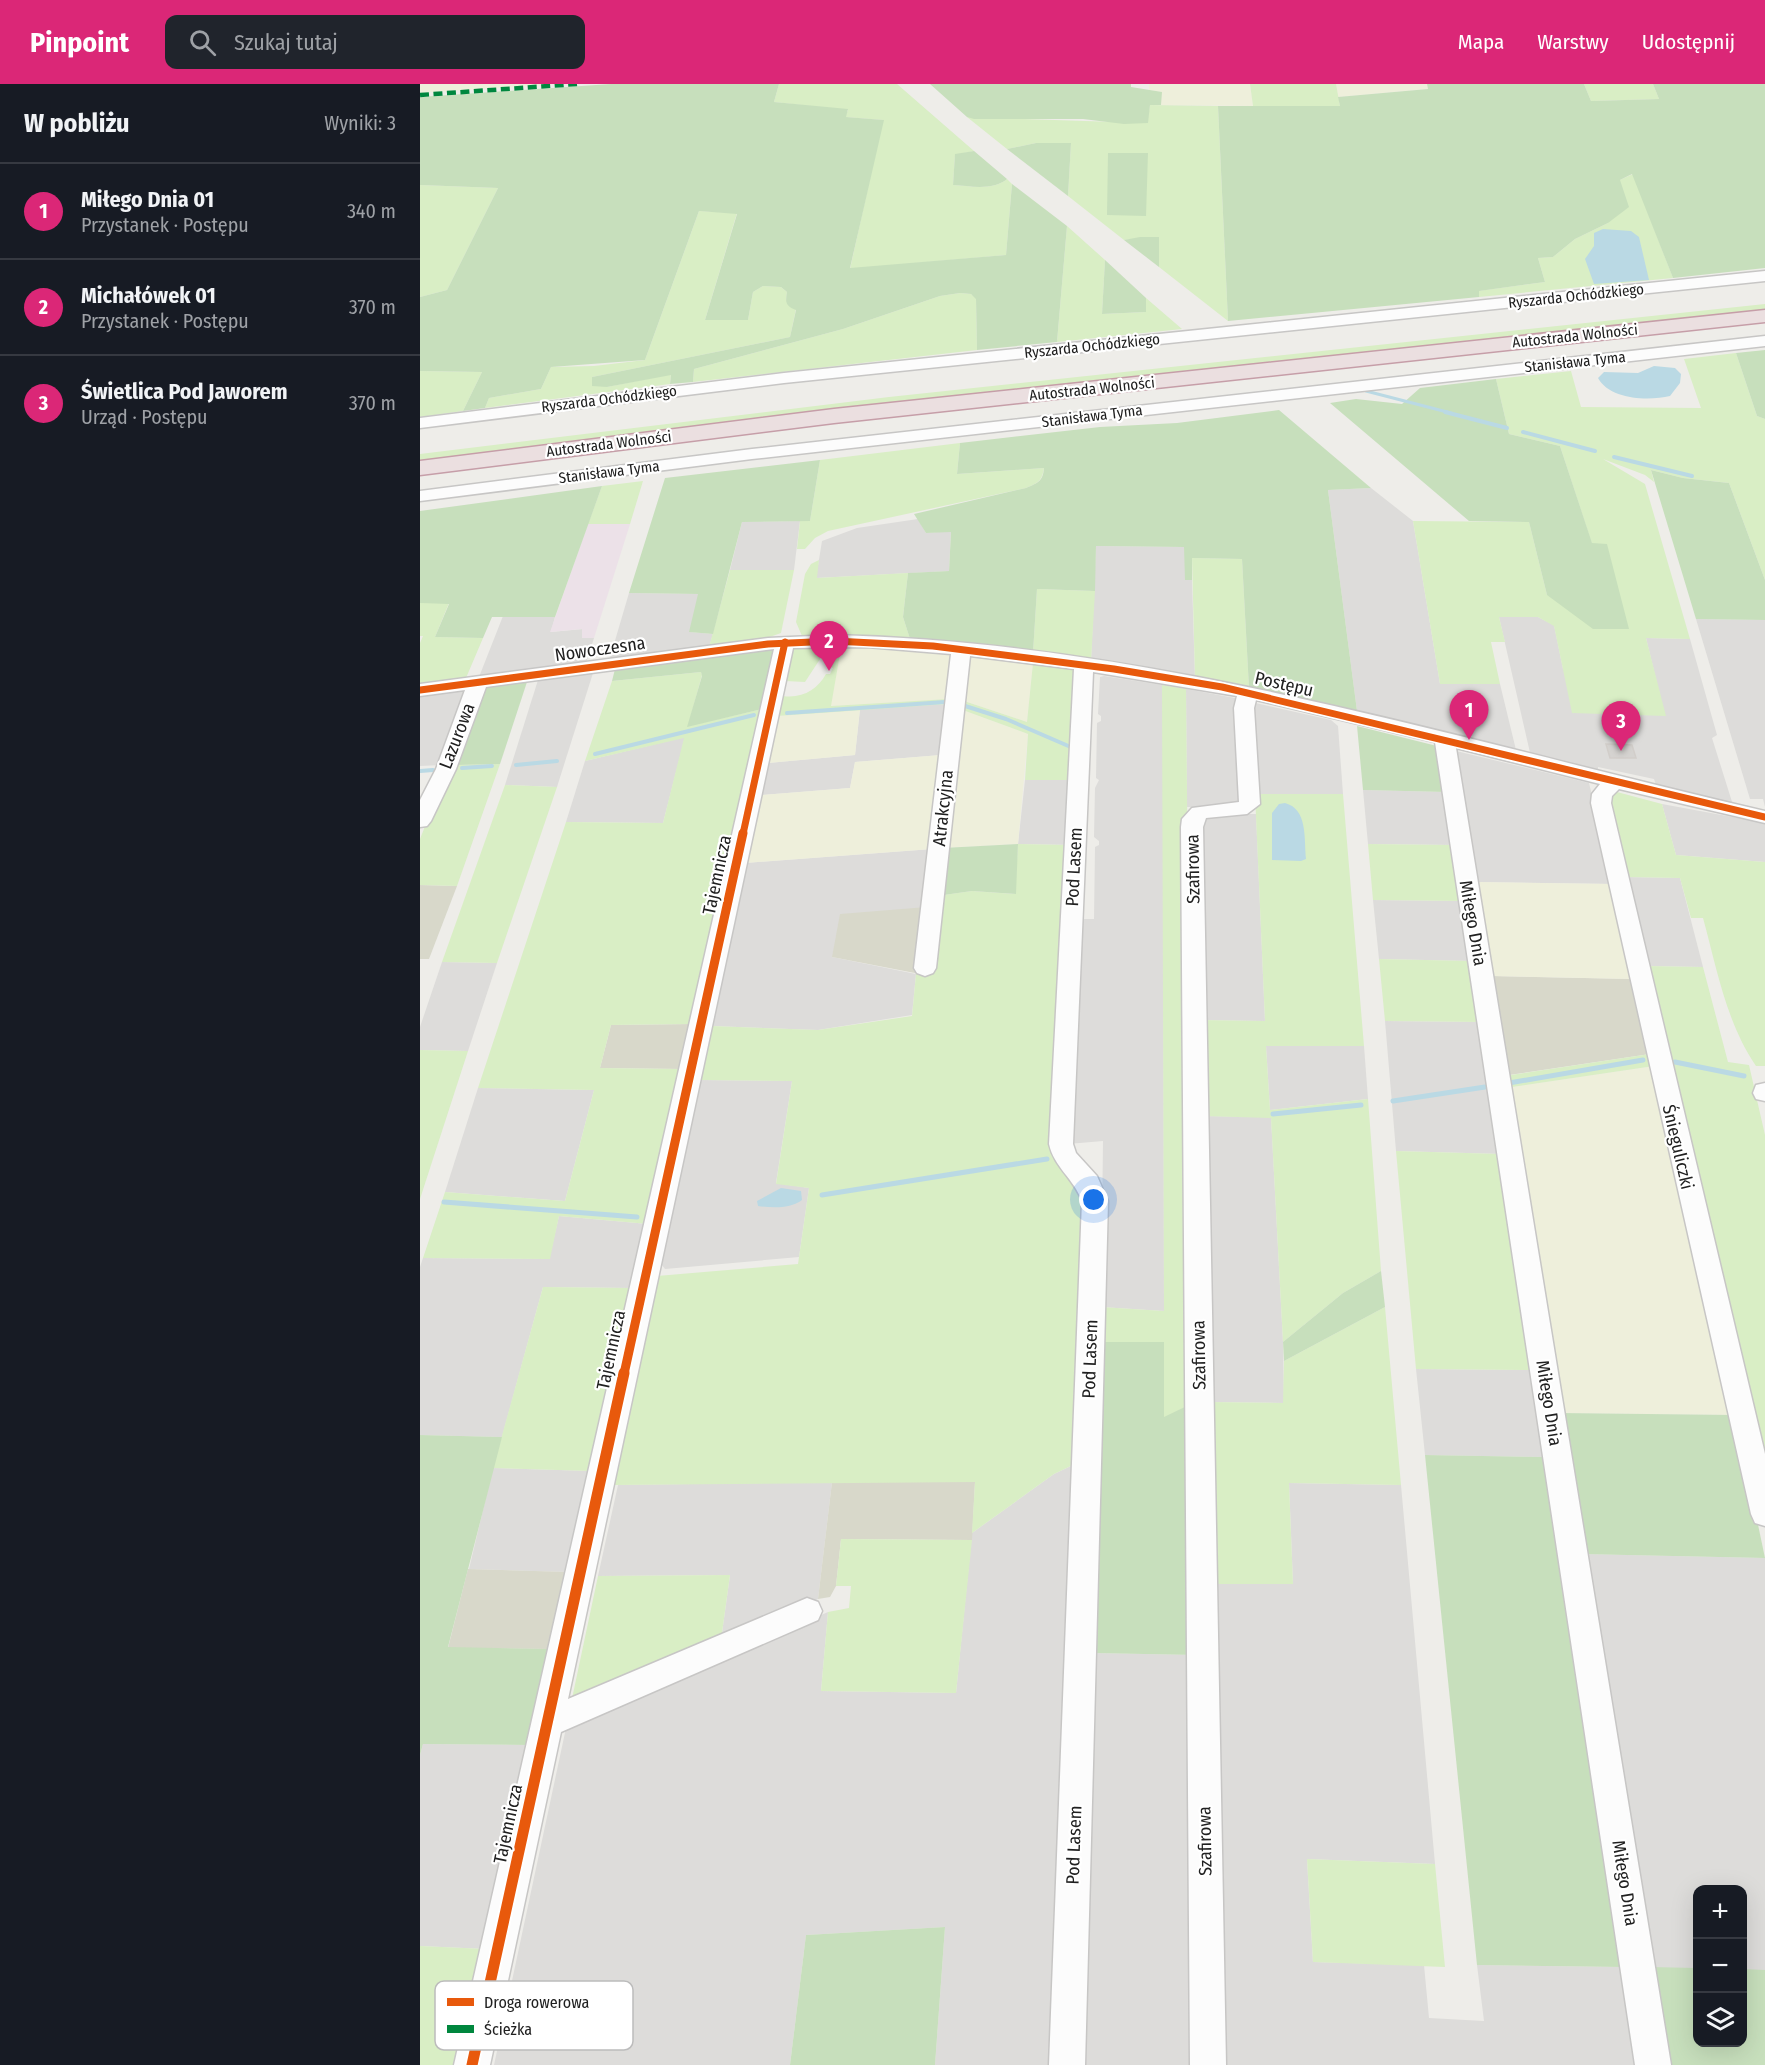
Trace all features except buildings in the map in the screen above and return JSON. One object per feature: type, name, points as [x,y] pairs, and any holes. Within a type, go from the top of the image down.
[{"type":"highway","name":"Autostrada Wolności","points":[[420,451],[829,400],[1765,300]]},
{"type":"highway","name":"Autostrada Wolności","points":[[420,468],[834,416],[1765,316]]},
{"type":"street","name":"Ryszarda Ochódzkiego","points":[[420,423],[814,375],[1765,276]]},
{"type":"street","name":"Stanisława Tyma","points":[[420,496],[764,453],[1765,341]]},
{"type":"street","name":"Postępu","points":[[785,642],[893,642],[960,649],[1084,665],[1248,692],[1613,783],[1765,817]]},
{"type":"street","name":"Nowoczesna","points":[[420,690],[785,642]]},
{"type":"street","name":"Tajemnicza","points":[[490,1981],[785,642]]},
{"type":"street","name":"Atrakcyjna","points":[[925,968],[960,649]]},
{"type":"street","name":"Pod Lasem","points":[[1067,2065],[1095,1201],[1088,1183],[1064,1156],[1061,1144],[1084,665]]},
{"type":"street","name":"Lazurowa","points":[[420,821],[446,769],[477,682]]},
{"type":"street","name":"Szafirowa","points":[[1208,2065],[1192,826],[1193,819],[1199,813],[1236,810],[1246,808],[1250,804],[1244,708],[1248,692]]},
{"type":"street","name":"Miłego Dnia","points":[[1445,741],[1653,2065]]},
{"type":"street","name":"Śnieguliczki","points":[[1613,783],[1602,794],[1601,803],[1670,1111],[1765,1514]]},
{"type":"street","points":[[547,1723],[807,1611]]},
{"type":"street","name":"Tajemnicza","points":[[472,2065],[475,2050]]},
{"type":"shaded area","points":[[1371,488],[1413,521],[1440,684],[1500,684],[1516,750],[1357,711],[1328,490]]},
{"type":"shaded area","points":[[918,519],[926,533],[951,531],[949,571],[816,578],[822,541],[857,528]]},
{"type":"shaded area","points":[[800,521],[794,570],[730,570],[742,522]]},
{"type":"shaded area","points":[[588,524],[630,524],[594,638],[582,638],[582,629],[550,632]]},
{"type":"shaded area","points":[[1096,546],[1185,547],[1185,579],[1192,580],[1195,679],[1091,662]]},
{"type":"shaded area","points":[[629,593],[699,594],[690,632],[713,634],[709,647],[609,661]]},
{"type":"shaded area","points":[[503,616],[555,617],[551,632],[583,629],[582,638],[594,638],[586,663],[479,677]]},
{"type":"shaded area","points":[[1499,617],[1538,617],[1554,625],[1563,669],[1665,716],[1646,638],[1690,639],[1717,735],[1712,738],[1733,805],[1657,788],[1654,779],[1598,767],[1598,774],[1531,757]]},
{"type":"shaded area","points":[[1696,619],[1765,620],[1765,807],[1763,799],[1750,799]]},
{"type":"shaded area","points":[[593,673],[557,787],[505,785],[538,680]]},
{"type":"shaded area","points":[[1100,677],[1162,685],[1163,688],[1164,1311],[1101,1307],[1103,1141],[1068,1144],[1078,919],[1094,919],[1095,847],[1099,845],[1099,841],[1094,837],[1095,788],[1099,780],[1096,778],[1097,723],[1101,721],[1101,716],[1098,714]]},
{"type":"shaded area","points":[[1186,689],[1235,698],[1243,799],[1233,807],[1187,807]]},
{"type":"shaded area","points":[[472,690],[442,765],[420,766],[420,696]]},
{"type":"shaded area","points":[[1251,702],[1331,720],[1338,726],[1343,794],[1255,794]]},
{"type":"shaded area","points":[[948,704],[941,755],[855,762],[850,788],[761,795],[768,763],[855,755],[860,709]]},
{"type":"shaded area","points":[[685,737],[663,823],[566,822],[585,761]]},
{"type":"shaded area","points":[[1452,750],[1589,783],[1613,884],[1471,882]]},
{"type":"shaded area","points":[[1025,780],[1076,780],[1072,845],[1018,844]]},
{"type":"shaded area","points":[[1363,790],[1446,792],[1454,845],[1368,844]]},
{"type":"shaded area","points":[[1662,804],[1765,823],[1765,862],[1676,855]]},
{"type":"shaded area","points":[[1205,814],[1256,814],[1265,1021],[1200,1020],[1197,820]]},
{"type":"shaded area","points":[[932,849],[927,907],[832,957],[916,974],[912,1015],[818,1030],[712,1026],[745,863]]},
{"type":"shaded area","points":[[1625,877],[1680,878],[1703,967],[1646,966]]},
{"type":"shaded area","points":[[420,885],[457,886],[429,959],[420,959]]},
{"type":"shaded area","points":[[1373,900],[1463,901],[1472,961],[1379,959]]},
{"type":"shaded area","points":[[927,907],[920,974],[832,957],[840,914]]},
{"type":"shaded area","points":[[442,962],[497,963],[468,1051],[420,1050],[420,1027]]},
{"type":"shaded area","points":[[1492,976],[1633,979],[1650,1054],[1509,1075]]},
{"type":"shaded area","points":[[1385,1021],[1481,1022],[1501,1154],[1396,1151]]},
{"type":"shaded area","points":[[692,1024],[682,1069],[600,1068],[611,1025]]},
{"type":"shaded area","points":[[1266,1046],[1364,1046],[1368,1099],[1270,1110]]},
{"type":"shaded area","points":[[701,1080],[792,1081],[776,1183],[809,1188],[799,1257],[665,1269],[662,1265]]},
{"type":"shaded area","points":[[478,1088],[594,1090],[565,1201],[445,1192]]},
{"type":"shaded area","points":[[1202,1116],[1271,1117],[1284,1403],[1208,1402]]},
{"type":"shaded area","points":[[559,1216],[648,1224],[633,1288],[543,1287],[502,1437],[420,1435],[420,1267],[423,1258],[549,1259]]},
{"type":"shaded area","points":[[1416,1369],[1533,1370],[1546,1457],[1425,1455]]},
{"type":"shaded area","points":[[1077,1463],[1058,2065],[935,2065],[945,1927],[806,1935],[790,2065],[494,2065],[497,2050],[633,2050],[633,1981],[512,1981],[566,1728],[828,1612],[821,1691],[956,1693],[972,1533],[1054,1474]]},
{"type":"shaded area","points":[[493,1468],[591,1471],[570,1572],[469,1569]]},
{"type":"shaded area","points":[[832,1482],[818,1599],[721,1640],[730,1575],[598,1576],[618,1485]]},
{"type":"shaded area","points":[[832,1482],[975,1482],[972,1540],[841,1539],[836,1586],[830,1597],[818,1599]]},
{"type":"shaded area","points":[[1289,1483],[1401,1485],[1435,1864],[1307,1859],[1313,1962],[1424,1965],[1429,2018],[1484,2021],[1477,1965],[1623,1967],[1638,2065],[1219,2065],[1210,1584],[1293,1584]]},
{"type":"shaded area","points":[[1580,1554],[1765,1558],[1765,2065],[1664,2065]]},
{"type":"shaded area","points":[[468,1569],[570,1572],[552,1649],[448,1648]]},
{"type":"shaded area","points":[[1092,1653],[1196,1655],[1200,2065],[1079,2065]]},
{"type":"shaded area","points":[[423,1744],[530,1745],[486,1949],[420,1946],[420,1755]]},
{"type":"green space","points":[[420,84],[562,84],[420,93]]},
{"type":"green space","points":[[611,84],[779,84],[774,102],[848,109],[846,117],[884,120],[850,268],[1006,255],[1012,184],[1067,226],[1057,342],[977,350],[976,299],[971,294],[960,293],[940,296],[843,329],[694,369],[693,382],[670,384],[671,375],[607,387],[592,386],[592,377],[790,337],[796,310],[787,304],[787,292],[781,287],[763,286],[753,292],[748,320],[705,320],[737,214],[699,211],[645,360],[551,367],[541,389],[489,398],[485,408],[463,411],[482,372],[420,371],[420,297],[447,290],[498,188],[420,185],[420,97]]},
{"type":"green space","points":[[779,84],[897,84],[974,151],[955,155],[953,185],[988,186],[1007,179],[1012,184],[1006,255],[850,269],[883,120],[845,117],[848,110],[774,102]]},
{"type":"green space","points":[[930,84],[1131,84],[1131,87],[1162,92],[1161,105],[1150,105],[1148,123],[1124,124],[1083,119],[974,119],[967,117]]},
{"type":"green space","points":[[1149,84],[1250,84],[1253,106],[1161,105],[1161,92],[1149,90]]},
{"type":"green space","points":[[1250,84],[1336,84],[1340,106],[1253,106]]},
{"type":"green space","points":[[1336,84],[1427,84],[1428,89],[1338,97]]},
{"type":"green space","points":[[1427,84],[1584,84],[1591,101],[1659,99],[1653,84],[1765,84],[1765,268],[1673,278],[1632,174],[1620,180],[1629,207],[1608,223],[1575,239],[1553,257],[1538,258],[1545,282],[1479,291],[1479,297],[1228,321],[1218,106],[1340,106],[1338,97],[1428,89]]},
{"type":"green space","points":[[1584,84],[1653,84],[1659,99],[1591,101]]},
{"type":"green space","points":[[1150,105],[1218,106],[1228,321],[1159,267],[1159,237],[1124,240],[1068,196],[1071,143],[1036,143],[1007,149],[967,117],[1147,123]]},
{"type":"green space","points":[[1036,143],[1071,143],[1068,196],[1007,149]]},
{"type":"green space","points":[[974,151],[1007,179],[988,186],[953,185],[955,154]]},
{"type":"green space","points":[[1108,153],[1148,153],[1146,216],[1107,215]]},
{"type":"green space","points":[[1633,174],[1673,278],[1479,297],[1478,291],[1545,282],[1538,258],[1553,257],[1575,239],[1608,223],[1620,180]]},
{"type":"green space","points":[[420,185],[498,188],[447,290],[420,297]]},
{"type":"green space","points":[[699,211],[737,213],[705,320],[748,320],[753,292],[763,286],[781,287],[787,292],[786,299],[796,309],[790,337],[592,377],[607,387],[671,374],[670,384],[485,408],[489,398],[541,389],[551,367],[594,366],[645,360]]},
{"type":"green space","points":[[1067,226],[1105,260],[1102,314],[1146,312],[1146,298],[1182,329],[1057,342]]},
{"type":"green space","points":[[1159,237],[1159,267],[1124,240]]},
{"type":"green space","points":[[1105,260],[1146,298],[1146,312],[1102,314]]},
{"type":"green space","points":[[971,294],[976,298],[977,350],[693,382],[694,369],[843,329],[940,296]]},
{"type":"green space","points":[[1765,304],[1765,313],[420,465],[420,454],[889,397]]},
{"type":"green space","points":[[1765,350],[1765,419],[1757,416],[1736,353]]},
{"type":"green space","points":[[1736,353],[1757,416],[1765,419],[1765,580],[1729,483],[1683,478],[1651,470],[1654,482],[1645,475],[1603,459],[1645,484],[1690,639],[1646,638],[1666,716],[1572,713],[1554,626],[1538,617],[1499,617],[1505,642],[1491,642],[1500,684],[1440,684],[1413,521],[1529,522],[1547,595],[1592,544],[1560,446],[1509,434],[1496,379],[1571,371],[1581,407],[1701,408],[1684,359]]},
{"type":"green space","points":[[420,371],[482,372],[463,411],[420,417]]},
{"type":"green space","points":[[1496,379],[1509,434],[1560,446],[1592,543],[1607,544],[1629,629],[1593,629],[1547,595],[1529,522],[1469,521],[1330,403],[1356,399],[1402,404],[1420,388]]},
{"type":"green space","points":[[1279,410],[1371,488],[1328,490],[1357,711],[1249,688],[1242,559],[1192,558],[1192,580],[1185,580],[1184,547],[1096,546],[1095,591],[1037,589],[1033,653],[910,639],[903,617],[908,573],[949,571],[951,532],[926,533],[914,514],[1026,488],[1034,485],[1042,476],[1044,468],[957,474],[960,443],[1100,427],[1177,423]]},
{"type":"green space","points":[[960,443],[957,474],[1044,468],[1041,479],[1026,488],[828,531],[815,538],[805,549],[797,549],[800,521],[810,521],[820,460]]},
{"type":"green space","points":[[820,460],[810,521],[742,522],[713,634],[689,632],[698,594],[629,593],[665,478]]},
{"type":"green space","points":[[1651,470],[1683,478],[1729,483],[1765,580],[1765,620],[1696,619]]},
{"type":"green space","points":[[643,481],[630,524],[588,524],[602,486]]},
{"type":"green space","points":[[602,486],[555,617],[492,617],[483,638],[435,637],[449,604],[420,603],[420,511]]},
{"type":"green space","points":[[1192,558],[1242,559],[1249,688],[1195,679]]},
{"type":"green space","points":[[819,560],[817,578],[908,573],[903,617],[910,639],[802,636],[796,622],[805,574],[811,564]]},
{"type":"green space","points":[[730,570],[794,570],[781,633],[764,639],[709,647]]},
{"type":"green space","points":[[1037,589],[1095,591],[1091,662],[1033,653]]},
{"type":"green space","points":[[420,603],[449,603],[435,637],[483,638],[466,678],[420,684],[420,643],[423,636],[420,636]]},
{"type":"green space","points":[[807,645],[819,645],[824,648],[824,653],[805,682],[785,681],[790,650]]},
{"type":"green space","points":[[838,648],[841,648],[831,706],[948,699],[948,704],[777,716],[783,696],[797,696],[809,692],[826,674],[830,674],[833,668],[830,667],[834,659],[830,657]]},
{"type":"green space","points":[[841,648],[900,649],[954,655],[948,699],[830,706]]},
{"type":"green space","points":[[760,649],[774,651],[762,709],[687,727],[702,676],[701,672],[612,681],[615,669]]},
{"type":"green space","points":[[967,653],[1033,663],[1027,722],[961,700]]},
{"type":"green space","points":[[1033,663],[1080,669],[1076,780],[1025,780],[1028,734],[960,709],[961,700],[1027,722]]},
{"type":"green space","points":[[701,672],[688,726],[762,709],[692,1024],[611,1025],[600,1068],[682,1069],[648,1224],[559,1216],[550,1259],[423,1258],[445,1192],[565,1201],[594,1090],[478,1088],[566,822],[663,823],[684,738],[585,761],[612,681]]},
{"type":"green space","points":[[527,682],[500,764],[456,765],[484,687]]},
{"type":"green space","points":[[1162,685],[1186,689],[1193,1403],[1164,1418],[1099,1342],[1101,1307],[1164,1311]]},
{"type":"green space","points":[[860,709],[855,755],[768,763],[777,716]]},
{"type":"green space","points":[[960,709],[1028,734],[1018,844],[943,848]]},
{"type":"green space","points":[[1357,726],[1441,747],[1446,792],[1363,790]]},
{"type":"green space","points":[[941,755],[932,849],[745,863],[761,795],[850,788],[855,762]]},
{"type":"green space","points":[[500,764],[457,886],[420,885],[420,839],[442,783],[456,765]]},
{"type":"green space","points":[[505,785],[557,787],[497,963],[442,962]]},
{"type":"green space","points":[[1617,792],[1662,804],[1676,855],[1765,862],[1765,1066],[1756,1066],[1737,1031],[1723,995],[1703,918],[1691,918],[1680,878],[1625,877],[1607,797]]},
{"type":"green space","points":[[1255,794],[1343,794],[1364,1046],[1266,1046],[1270,1110],[1368,1099],[1381,1271],[1343,1293],[1283,1342],[1271,1118],[1202,1116],[1200,1020],[1265,1021]]},
{"type":"green space","points":[[1018,844],[1072,845],[1055,1151],[1060,1167],[1084,1187],[1077,1463],[1054,1474],[972,1533],[975,1482],[613,1485],[648,1330],[657,1276],[798,1264],[809,1188],[776,1184],[792,1081],[701,1080],[712,1026],[818,1030],[912,1016],[916,974],[929,975],[937,896],[972,891],[1015,894]]},
{"type":"green space","points":[[1018,844],[1016,894],[972,891],[937,896],[943,848]]},
{"type":"green space","points":[[1368,844],[1454,845],[1463,901],[1373,900]]},
{"type":"green space","points":[[1477,882],[1613,884],[1633,979],[1492,976]]},
{"type":"green space","points":[[1379,959],[1472,961],[1481,1022],[1385,1021]]},
{"type":"green space","points":[[1646,966],[1703,967],[1728,1062],[1749,1065],[1765,1135],[1765,1452],[1761,1452]]},
{"type":"green space","points":[[420,1050],[468,1051],[420,1199]]},
{"type":"green space","points":[[1650,1054],[1654,1066],[1505,1088],[1504,1076]]},
{"type":"green space","points":[[1654,1066],[1735,1415],[1559,1413],[1505,1088]]},
{"type":"green space","points":[[1396,1151],[1501,1154],[1533,1370],[1416,1369]]},
{"type":"green space","points":[[1381,1271],[1385,1307],[1284,1361],[1283,1342],[1343,1293]]},
{"type":"green space","points":[[543,1287],[633,1288],[591,1471],[493,1468]]},
{"type":"green space","points":[[1385,1307],[1401,1485],[1289,1483],[1293,1584],[1210,1584],[1208,1402],[1283,1403],[1284,1361]]},
{"type":"green space","points":[[1099,1342],[1164,1342],[1164,1417],[1193,1403],[1196,1655],[1092,1653]]},
{"type":"green space","points":[[1559,1413],[1735,1415],[1765,1558],[1580,1554]]},
{"type":"green space","points":[[420,1435],[502,1437],[448,1647],[552,1649],[530,1745],[423,1744],[420,1755]]},
{"type":"green space","points":[[1425,1455],[1546,1457],[1623,1967],[1477,1965]]},
{"type":"green space","points":[[841,1539],[972,1540],[956,1693],[821,1691],[828,1612],[849,1608],[851,1586],[836,1586]]},
{"type":"green space","points":[[730,1575],[721,1640],[570,1708],[598,1576]]},
{"type":"green space","points":[[1307,1859],[1435,1864],[1445,1967],[1313,1962]]},
{"type":"green space","points":[[945,1927],[935,2065],[790,2065],[806,1935]]},
{"type":"green space","points":[[420,1946],[486,1949],[479,1981],[435,1981],[435,2050],[464,2050],[461,2065],[420,2065]]},
{"type":"green space","points":[[1649,1967],[1693,1968],[1693,2047],[1747,2047],[1747,1969],[1765,1970],[1765,2065],[1664,2065]]},
{"type":"water","points":[[1603,229],[1631,231],[1639,237],[1649,280],[1594,284],[1585,259],[1594,246],[1594,233]]},
{"type":"water","points":[[1654,366],[1675,368],[1681,374],[1680,383],[1670,396],[1641,398],[1621,395],[1611,391],[1598,378],[1604,372],[1638,373]]},
{"type":"water","points":[[1285,803],[1298,811],[1301,818],[1305,834],[1306,859],[1301,861],[1272,860],[1272,813],[1279,804]]},
{"type":"water","points":[[781,1188],[801,1191],[802,1200],[786,1206],[758,1206],[757,1201]]},
{"type":"waterway","points":[[1366,391],[1451,413]]},
{"type":"waterway","points":[[1445,412],[1507,428]]},
{"type":"waterway","points":[[1523,432],[1595,451]]},
{"type":"waterway","points":[[1614,457],[1692,476]]},
{"type":"waterway","points":[[787,713],[945,702]]},
{"type":"waterway","points":[[962,705],[1006,719],[1073,748]]},
{"type":"waterway","points":[[595,754],[754,715]]},
{"type":"waterway","points":[[516,765],[557,761]]},
{"type":"waterway","points":[[462,768],[492,766]]},
{"type":"waterway","points":[[420,771],[433,770]]},
{"type":"waterway","points":[[1509,1083],[1643,1060]]},
{"type":"waterway","points":[[1675,1062],[1744,1076]]},
{"type":"waterway","points":[[1393,1101],[1485,1087]]},
{"type":"waterway","points":[[1273,1114],[1361,1105]]},
{"type":"waterway","points":[[822,1195],[1047,1159]]},
{"type":"waterway","points":[[444,1202],[637,1217]]},
{"type":"marked path","points":[[420,95],[577,84]]},
{"type":"cycle path","points":[[420,690],[768,644],[834,641],[933,646],[1114,669],[1222,687],[1378,722],[1765,817]]},
{"type":"cycle path","points":[[490,1981],[785,642]]},
{"type":"cycle path","points":[[472,2065],[475,2050]]},
{"type":"place","name":"Michałówek 01","points":[[829,671]]},
{"type":"place","name":"Miłego Dnia 01","points":[[1469,740]]},
{"type":"place","name":"Świetlica Pod Jaworem","points":[[1621,751]]}]
